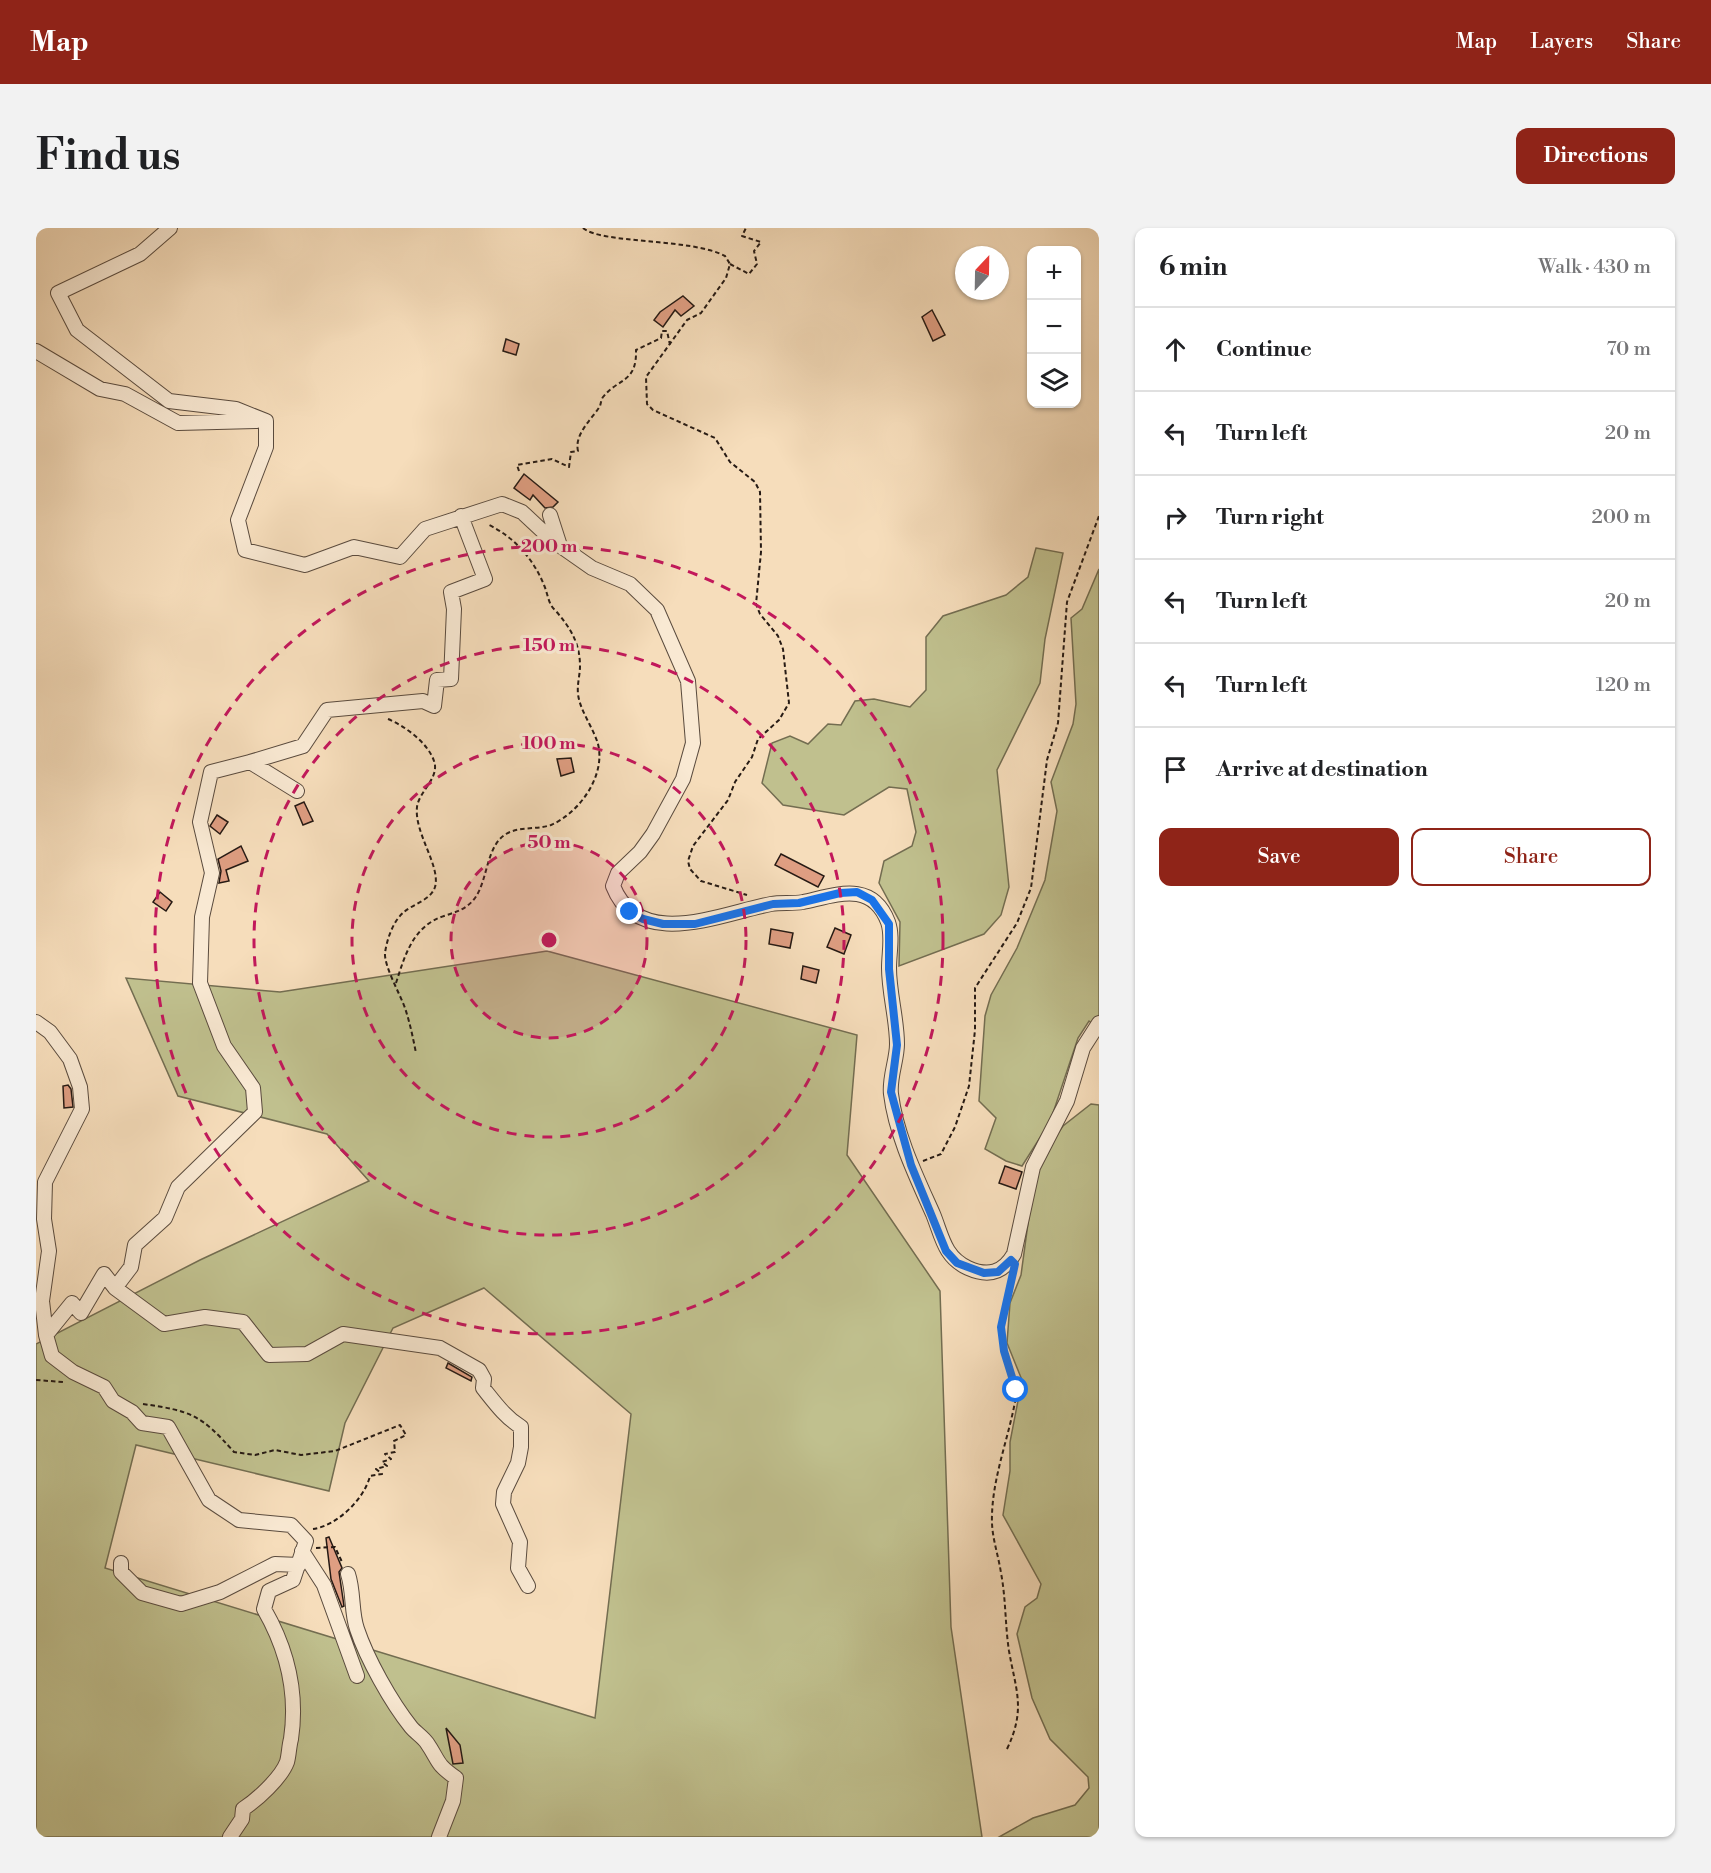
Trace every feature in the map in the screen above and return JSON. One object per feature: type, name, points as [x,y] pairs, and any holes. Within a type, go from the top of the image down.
[{"type":"street","points":[[170,228],[140,254],[58,293],[77,330],[169,401],[236,409],[266,421]]},
{"type":"street","points":[[36,351],[100,389],[125,394],[178,423],[266,421]]},
{"type":"street","points":[[266,421],[266,447],[238,519],[246,550],[305,565],[354,548],[400,557],[425,529],[477,510],[502,504],[522,512],[560,546],[592,568],[630,584],[657,610],[688,681],[693,743],[683,779],[653,834],[640,852],[618,873],[612,886],[617,897],[630,912],[643,919],[663,924],[695,924],[773,904],[799,903],[840,893],[857,892],[872,900],[884,913],[891,936],[889,969],[897,1045],[891,1092],[911,1165],[946,1251],[957,1263],[984,1273],[998,1272],[1011,1260],[1021,1230],[1024,1198],[1033,1167],[1067,1101],[1083,1048],[1099,1023]]},
{"type":"street","points":[[550,515],[560,546]]},
{"type":"street","points":[[115,1288],[131,1267],[135,1245],[165,1218],[178,1187],[255,1112],[253,1088],[224,1046],[200,983],[202,917],[212,873],[200,822],[211,772],[303,746],[327,710],[423,701],[434,706],[437,680],[451,679],[454,609],[451,592],[485,579],[460,516]]},
{"type":"street","points":[[250,762],[297,791]]},
{"type":"street","points":[[36,1022],[50,1032],[70,1059],[80,1087],[82,1109],[45,1182],[44,1219],[49,1251],[42,1300],[46,1335],[52,1356],[73,1372],[104,1387],[113,1401],[132,1412],[142,1423],[168,1427],[209,1500],[239,1520],[291,1525],[302,1552],[324,1585],[357,1676]]},
{"type":"street","points":[[46,1335],[72,1303],[81,1313],[104,1274],[115,1288],[164,1324],[205,1317],[243,1322],[269,1355],[307,1354],[343,1334],[440,1348],[479,1371],[484,1379],[483,1388],[508,1419],[521,1427],[518,1463],[504,1492],[503,1504],[520,1542],[518,1568],[528,1586]]},
{"type":"street","points":[[121,1563],[121,1572],[142,1593],[181,1604],[220,1592],[302,1552]]},
{"type":"street","points":[[230,1837],[242,1819],[243,1809],[258,1800],[287,1763],[293,1722],[292,1681],[280,1636],[264,1609],[269,1591],[293,1580],[302,1552]]},
{"type":"street","points":[[348,1574],[352,1588],[356,1626],[367,1655],[393,1700],[411,1727],[427,1743],[439,1766],[456,1778],[453,1800],[439,1837]]},
{"type":"path","points":[[584,228],[588,232],[607,236],[677,243],[709,250],[725,256],[729,264],[749,274],[757,264],[754,251],[761,242],[742,236],[746,228]]},
{"type":"path","points":[[729,264],[726,278],[701,313],[687,320],[646,377],[647,404],[664,416],[706,432],[715,438],[730,462],[756,482],[760,492],[761,552],[756,604],[760,614],[778,636],[783,649],[789,703],[779,720],[758,739],[752,757],[735,782],[728,800],[693,846],[688,861],[690,869],[701,881],[773,904]]},
{"type":"path","points":[[519,471],[517,465],[552,459],[569,467],[571,452],[578,451],[577,446],[589,418],[600,406],[602,398],[622,383],[637,365],[636,350],[661,338],[662,331],[667,331],[670,345]]},
{"type":"path","points":[[396,982],[405,955],[417,933],[442,916],[458,912],[474,899],[482,885],[493,851],[502,837],[515,830],[551,825],[576,807],[591,784],[598,763],[598,744],[578,693],[580,666],[575,637],[550,604],[534,565],[505,533],[480,519],[477,510]]},
{"type":"path","points":[[911,1165],[941,1154],[955,1127],[969,1086],[975,1030],[975,988],[1017,923],[1031,888],[1047,760],[1058,723],[1067,602],[1099,516]]},
{"type":"path","points":[[382,717],[412,733],[435,762],[435,771],[418,801],[417,810],[418,826],[434,872],[435,889],[430,896],[404,911],[392,929],[385,953],[386,966],[396,982],[416,1053]]},
{"type":"path","points":[[1007,1749],[1020,1712],[1019,1691],[1009,1650],[1001,1571],[993,1544],[992,1515],[996,1482],[1016,1390],[1004,1351],[1001,1327],[1002,1312],[1015,1274],[1015,1264],[1011,1260]]},
{"type":"path","points":[[36,1380],[64,1382]]},
{"type":"path","points":[[142,1404],[183,1410],[212,1427],[234,1452],[255,1455],[275,1450],[301,1455],[336,1451],[399,1425],[406,1435],[394,1441],[395,1452],[385,1454],[391,1459],[382,1461],[387,1466],[376,1469],[382,1474],[370,1476],[368,1486],[339,1519],[326,1527],[310,1530],[302,1552],[335,1547],[348,1574]]},
{"type":"green space","points":[[1036,548],[1063,553],[1045,639],[1040,683],[997,770],[1009,887],[1001,915],[984,934],[899,966],[900,922],[879,883],[884,861],[912,846],[916,832],[907,789],[889,787],[844,815],[783,805],[762,783],[772,743],[790,736],[808,744],[828,724],[841,725],[855,701],[874,699],[910,707],[926,690],[926,637],[943,616],[1006,595],[1028,577]]},
{"type":"green space","points":[[1099,569],[1099,1029],[1089,1021],[1078,1038],[1050,1122],[1022,1166],[1006,1161],[985,1149],[996,1118],[979,1101],[985,1016],[991,995],[1017,948],[1045,880],[1057,811],[1051,782],[1073,724],[1076,704],[1071,618],[1082,609]]},
{"type":"green space","points":[[547,951],[857,1035],[847,1155],[940,1291],[951,1627],[982,1837],[36,1837],[36,1344],[200,1260],[369,1181],[327,1134],[178,1096],[126,978],[280,992]],"holes":[[[484,1288],[631,1414],[595,1718],[105,1568],[136,1445],[329,1491],[345,1423],[393,1328]]]},
{"type":"green space","points":[[1091,1104],[1099,1105],[1099,1837],[999,1837],[1033,1818],[1075,1805],[1089,1788],[1088,1777],[1050,1739],[1032,1698],[1017,1634],[1025,1607],[1037,1598],[1041,1584],[1003,1515],[1010,1471],[1010,1442],[1022,1380],[1007,1343],[1010,1303],[1021,1275],[1032,1194],[1043,1154],[1063,1126]]},
{"type":"building","points":[[683,296],[694,306],[681,316],[675,310],[663,327],[654,320],[660,312]]},
{"type":"building","points":[[932,310],[945,335],[933,341],[922,317]]},
{"type":"building","points":[[506,339],[519,344],[516,355],[503,351]]},
{"type":"building","points":[[524,474],[558,502],[553,507],[545,508],[533,495],[530,500],[514,488]]},
{"type":"building","points":[[571,758],[574,772],[561,776],[557,759]]},
{"type":"building","points":[[304,802],[313,821],[303,825],[295,806]]},
{"type":"building","points":[[217,815],[228,822],[220,834],[210,826]]},
{"type":"building","points":[[241,846],[248,861],[226,870],[229,881],[219,883],[221,871],[218,859]]},
{"type":"building","points":[[781,854],[824,876],[818,887],[775,865]]},
{"type":"building","points":[[160,892],[172,902],[166,911],[153,902]]},
{"type":"building","points":[[835,928],[851,935],[844,954],[827,947]]},
{"type":"building","points":[[771,929],[793,933],[790,948],[769,944]]},
{"type":"building","points":[[803,966],[819,970],[816,983],[801,979]]},
{"type":"building","points":[[68,1085],[71,1089],[73,1107],[64,1108],[63,1086]]},
{"type":"building","points":[[1005,1166],[1022,1172],[1016,1189],[999,1183]]},
{"type":"building","points":[[448,1363],[472,1377],[471,1381],[446,1368]]},
{"type":"building","points":[[329,1537],[342,1568],[339,1572],[344,1606],[342,1607],[331,1579],[326,1538]]},
{"type":"building","points":[[446,1728],[460,1745],[463,1763],[453,1764]]},
{"type":"route","points":[[630,912],[643,919],[663,924],[695,924],[773,904],[799,903],[840,893],[857,892],[872,900],[884,913],[891,936],[889,969],[897,1045],[891,1092],[897,1119],[911,1165],[938,1226],[946,1251],[957,1263],[984,1273],[998,1272],[1011,1260],[1015,1264],[1015,1274],[1002,1312],[1001,1327],[1004,1351],[1016,1390]]}]
